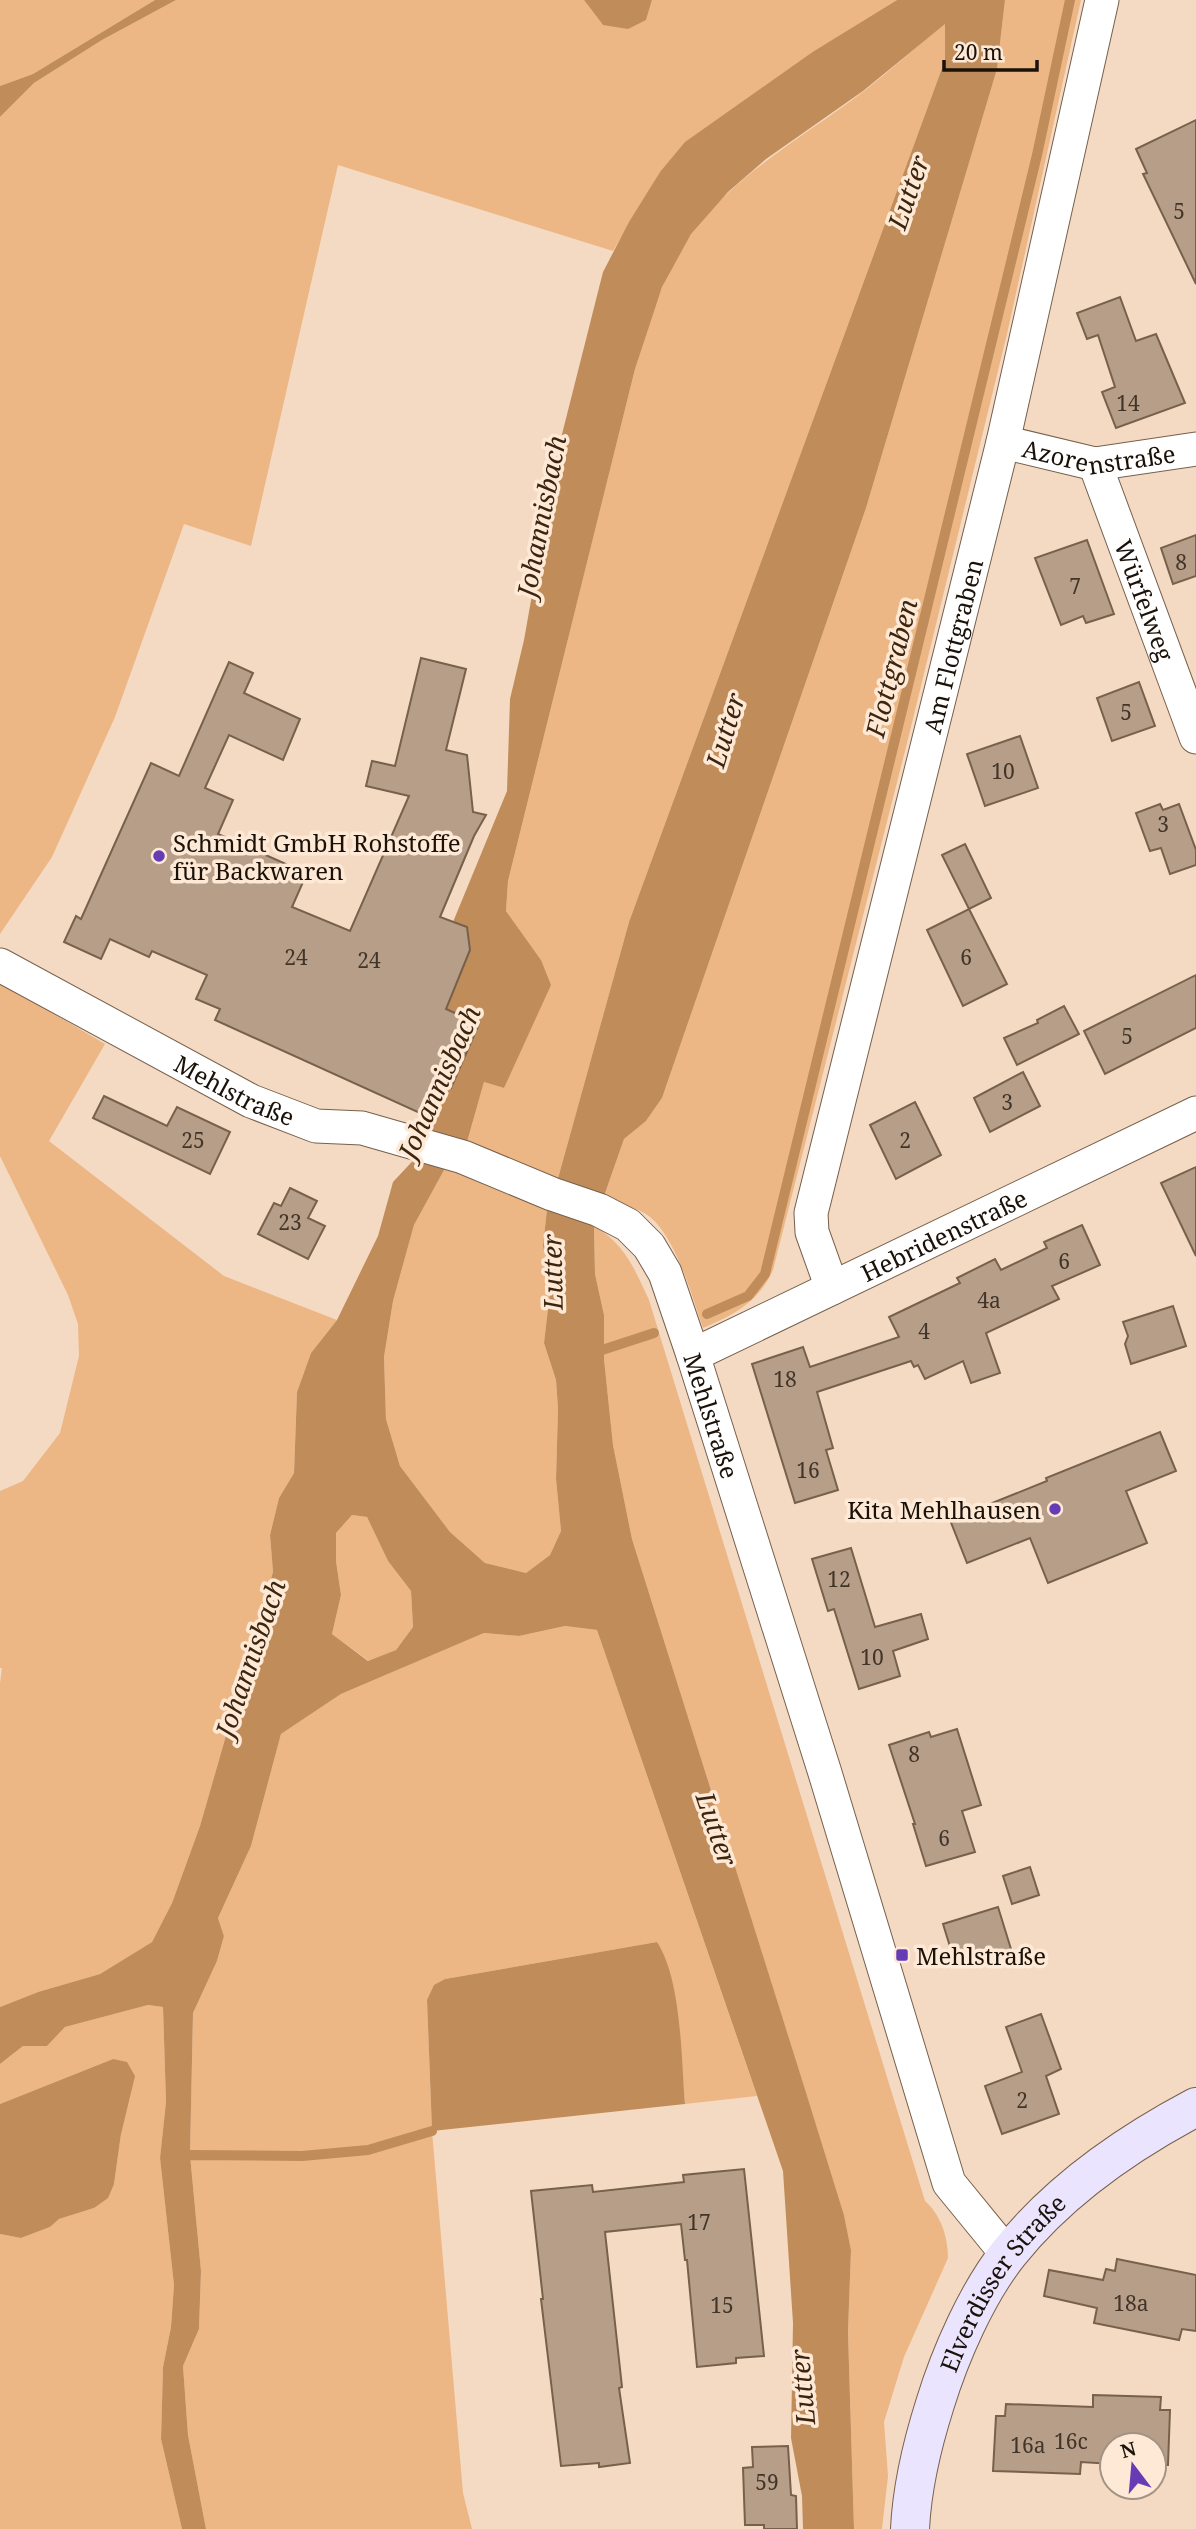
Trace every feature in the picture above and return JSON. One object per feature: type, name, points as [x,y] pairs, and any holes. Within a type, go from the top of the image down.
[{"type":"street","name":"Am Flottgraben","points":[[832,1288],[812,1232],[811,1213],[1003,443],[1102,0]]},
{"type":"street","name":"Azorenstraße","points":[[1003,443],[1095,464],[1196,449]]},
{"type":"street","name":"Würfelweg","points":[[1095,464],[1196,737]]},
{"type":"street","name":"Mehlstraße","points":[[0,965],[251,1101],[316,1126],[362,1128],[463,1157],[552,1194],[599,1210],[628,1225],[649,1246],[665,1273],[693,1355],[821,1760],[949,2183],[1007,2254]]},
{"type":"street","name":"Hebridenstraße","points":[[693,1355],[1196,1113]]},
{"type":"street","name":"Elverdisser Straße","points":[[910,2529],[917,2469],[946,2367],[964,2327],[1007,2254],[1075,2185],[1154,2129],[1196,2107]]},
{"type":"shaded area","points":[[0,0],[155,0],[33,74],[0,86]]},
{"type":"shaded area","points":[[176,0],[584,0],[603,25],[646,20],[652,0],[897,0],[814,51],[660,172],[613,251],[338,165],[251,546],[184,524],[115,717],[52,857],[0,934],[0,117],[34,83],[102,40]]},
{"type":"shaded area","points":[[1005,0],[1081,0],[1007,334],[908,739],[773,1270],[753,1299],[725,1318],[703,1328],[681,1265],[655,1221],[644,1213],[603,1199],[624,1139],[646,1121],[662,1098],[866,508],[997,69]]},
{"type":"shaded area","points":[[946,23],[945,60],[629,922],[557,1182],[465,1149],[484,1082],[504,1088],[541,960],[506,911],[508,881],[635,369],[665,280],[692,232],[730,191],[773,156],[864,91]]},
{"type":"shaded area","points":[[0,982],[105,1044],[49,1141],[224,1276],[337,1320],[311,1353],[297,1392],[294,1473],[279,1498],[270,1535],[273,1572],[200,1826],[172,1903],[152,1942],[100,1974],[38,1992],[0,2007],[0,1491],[23,1481],[60,1433],[79,1356],[78,1324],[68,1295],[0,1156]]},
{"type":"shaded area","points":[[449,1161],[547,1209],[543,1246],[551,1283],[544,1343],[556,1380],[556,1479],[561,1531],[550,1555],[526,1573],[485,1563],[450,1532],[400,1466],[386,1419],[384,1357],[393,1301],[414,1225]]},
{"type":"shaded area","points":[[594,1226],[621,1249],[649,1300],[925,2201],[939,2220],[947,2242],[948,2258],[904,2357],[884,2422],[888,2476],[882,2529],[854,2529],[848,2332],[851,2250],[844,2215],[632,1539],[613,1445],[604,1359],[604,1315],[595,1274]]},
{"type":"shaded area","points":[[352,1515],[367,1517],[388,1561],[411,1591],[413,1627],[396,1650],[369,1661],[332,1634],[341,1595],[336,1561],[336,1533]]},
{"type":"shaded area","points":[[565,1626],[597,1630],[757,2096],[685,2104],[677,2009],[657,1942],[445,1979],[434,1986],[427,2001],[432,2131],[463,2493],[472,2529],[206,2529],[188,2435],[183,2366],[199,2329],[201,2271],[190,2155],[193,2013],[217,1961],[224,1936],[218,1918],[251,1846],[281,1734],[341,1694],[484,1633],[519,1636]]},
{"type":"shaded area","points":[[148,2005],[163,2007],[166,2102],[160,2158],[174,2285],[171,2327],[163,2367],[161,2439],[182,2529],[0,2529],[0,2234],[21,2238],[50,2227],[59,2219],[94,2208],[114,2184],[121,2134],[113,2059],[0,2104],[0,2064],[23,2046],[47,2046],[65,2027]]},
{"type":"water","points":[[155,0],[176,0],[102,40],[34,83],[0,117],[0,86],[33,74]]},
{"type":"water","points":[[584,0],[652,0],[646,20],[628,29],[603,25]]},
{"type":"water","name":"Lutter","points":[[897,0],[1005,0],[997,69],[866,508],[662,1098],[646,1121],[624,1139],[603,1199],[557,1182],[629,922],[945,60],[945,24],[863,91],[766,159],[728,192],[691,234],[662,287],[635,369],[508,881],[506,911],[541,960],[551,985],[504,1088],[484,1082],[465,1149],[414,1133],[437,1082],[451,1088],[478,1025],[446,1009],[470,950],[467,927],[453,922],[507,791],[510,699],[524,640],[557,454],[603,272],[629,222],[660,172],[685,142],[814,51]]},
{"type":"water","points":[[421,1152],[449,1161],[414,1225],[393,1301],[384,1357],[386,1419],[400,1466],[450,1532],[485,1563],[526,1573],[550,1555],[561,1531],[556,1479],[556,1380],[544,1343],[551,1283],[543,1246],[547,1209],[594,1226],[595,1274],[604,1315],[604,1359],[613,1445],[632,1539],[844,2215],[851,2250],[848,2332],[854,2529],[803,2529],[802,2496],[791,2438],[793,2323],[783,2171],[597,1630],[565,1626],[519,1636],[484,1633],[341,1694],[281,1734],[251,1846],[218,1918],[224,1936],[217,1961],[193,2013],[190,2155],[201,2271],[199,2329],[183,2366],[188,2435],[206,2529],[182,2529],[161,2439],[163,2367],[171,2327],[174,2285],[160,2158],[166,2102],[163,2007],[148,2005],[65,2027],[47,2046],[23,2046],[0,2064],[0,2007],[38,1992],[100,1974],[152,1942],[172,1903],[200,1826],[273,1572],[270,1535],[279,1498],[294,1473],[297,1392],[311,1353],[337,1320],[378,1236],[393,1182]],"holes":[[[352,1515],[367,1517],[388,1561],[411,1591],[413,1627],[396,1650],[368,1661],[332,1634],[341,1595],[336,1561],[336,1533]]]},
{"type":"water","points":[[657,1942],[665,1958],[676,1998],[685,2104],[432,2131],[427,2000],[434,1985],[445,1979]]},
{"type":"water","points":[[113,2059],[127,2062],[135,2076],[121,2134],[114,2184],[108,2198],[94,2208],[59,2219],[50,2227],[21,2238],[0,2234],[0,2104]]},
{"type":"building","points":[[1196,120],[1196,284],[1143,174],[1147,173],[1136,149]]},
{"type":"building","points":[[1120,297],[1136,341],[1156,334],[1185,403],[1116,428],[1102,392],[1115,387],[1098,335],[1087,339],[1077,313]]},
{"type":"building","points":[[1196,535],[1196,576],[1173,584],[1161,548]]},
{"type":"building","points":[[1087,540],[1114,614],[1086,623],[1083,616],[1061,625],[1035,558]]},
{"type":"building","points":[[421,658],[466,669],[446,750],[467,755],[473,812],[486,815],[474,836],[440,917],[467,927],[470,950],[446,1009],[479,1024],[451,1088],[437,1082],[422,1114],[215,1020],[220,1009],[196,999],[207,975],[152,951],[149,957],[110,939],[101,959],[64,942],[76,916],[81,919],[151,763],[179,776],[229,662],[253,673],[244,693],[300,719],[283,760],[229,735],[205,788],[233,800],[218,834],[286,864],[282,873],[303,882],[292,907],[350,931],[409,796],[366,786],[372,761],[395,766]]},
{"type":"building","points":[[1139,682],[1155,726],[1112,741],[1097,698]]},
{"type":"building","points":[[1020,736],[1038,788],[985,806],[967,754]]},
{"type":"building","points":[[1160,804],[1163,810],[1179,804],[1196,850],[1196,865],[1170,874],[1161,848],[1150,851],[1136,813]]},
{"type":"building","points":[[965,844],[991,898],[969,909],[942,855]]},
{"type":"building","points":[[969,909],[1007,984],[963,1006],[927,930]]},
{"type":"building","points":[[1196,975],[1196,1028],[1105,1074],[1084,1031]]},
{"type":"building","points":[[1064,1006],[1079,1034],[1017,1065],[1004,1038],[1038,1023],[1037,1020]]},
{"type":"building","points":[[1023,1072],[1040,1106],[990,1132],[974,1098]]},
{"type":"building","points":[[104,1096],[167,1126],[177,1107],[230,1132],[210,1174],[93,1118]]},
{"type":"building","points":[[915,1102],[941,1155],[896,1179],[870,1125]]},
{"type":"building","points":[[1196,1167],[1196,1256],[1161,1183]]},
{"type":"building","points":[[290,1188],[317,1201],[308,1218],[325,1226],[308,1259],[258,1234],[274,1203],[281,1206]]},
{"type":"building","points":[[1082,1225],[1100,1265],[1052,1286],[1059,1299],[986,1333],[1000,1373],[971,1383],[963,1361],[925,1379],[918,1365],[914,1367],[911,1361],[817,1392],[833,1448],[826,1450],[838,1490],[795,1503],[752,1364],[803,1347],[810,1367],[899,1337],[889,1317],[960,1283],[957,1278],[995,1259],[1001,1270],[1047,1248],[1044,1242]]},
{"type":"building","points":[[1173,1306],[1186,1346],[1131,1364],[1125,1344],[1128,1336],[1123,1322]]},
{"type":"building","name":"Kita Mehlhausen","points":[[1160,1432],[1176,1471],[1126,1491],[1147,1543],[1048,1583],[1030,1538],[967,1563],[950,1520]]},
{"type":"building","points":[[851,1548],[875,1627],[921,1614],[928,1639],[893,1651],[900,1676],[859,1689],[834,1609],[828,1611],[812,1559]]},
{"type":"building","points":[[957,1729],[981,1805],[962,1811],[975,1852],[926,1866],[889,1745],[929,1732],[931,1737]]},
{"type":"building","points":[[1030,1867],[1039,1895],[1012,1904],[1003,1876]]},
{"type":"building","points":[[998,1907],[1011,1949],[956,1966],[943,1924]]},
{"type":"building","points":[[1041,2014],[1061,2069],[1046,2076],[1059,2114],[1002,2134],[985,2086],[1022,2072],[1006,2027]]},
{"type":"building","points":[[744,2169],[764,2356],[736,2358],[736,2363],[697,2367],[681,2224],[605,2232],[622,2387],[619,2388],[630,2463],[599,2467],[599,2463],[561,2466],[531,2191],[592,2185],[593,2192],[684,2182],[683,2175]]},
{"type":"building","points":[[1117,2259],[1196,2275],[1196,2331],[1182,2329],[1179,2340],[1094,2323],[1097,2308],[1044,2296],[1049,2270],[1103,2280],[1106,2269],[1115,2271]]},
{"type":"building","points":[[1093,2395],[1161,2397],[1160,2410],[1170,2410],[1168,2465],[1168,2431],[1098,2431],[1098,2463],[1081,2462],[1080,2474],[993,2471],[996,2416],[1005,2416],[1006,2404],[1093,2407]]},
{"type":"building","points":[[788,2446],[791,2495],[796,2496],[797,2529],[764,2529],[764,2525],[745,2525],[743,2468],[753,2467],[752,2447]]},
{"type":"waterway","name":"Flottgraben","points":[[707,1314],[748,1296],[765,1274],[1037,155],[1070,0]]},
{"type":"waterway","name":"Flottgraben","points":[[593,1353],[654,1333]]},
{"type":"waterway","points":[[180,2157],[302,2156],[368,2150],[432,2131]]},
{"type":"place","name":"Schmidt GmbH Rohstoffe für Backwaren","points":[[159,856]]},
{"type":"place","name":"Kita Mehlhausen","points":[[1055,1509]]},
{"type":"place","name":"Mehlstraße","points":[[902,1955]]},
{"type":"water label","name":"Johannisbach","points":[[541,516]]},
{"type":"water label","name":"Johannisbach","points":[[439,1082]]},
{"type":"water label","name":"Johannisbach","points":[[250,1658]]}]
